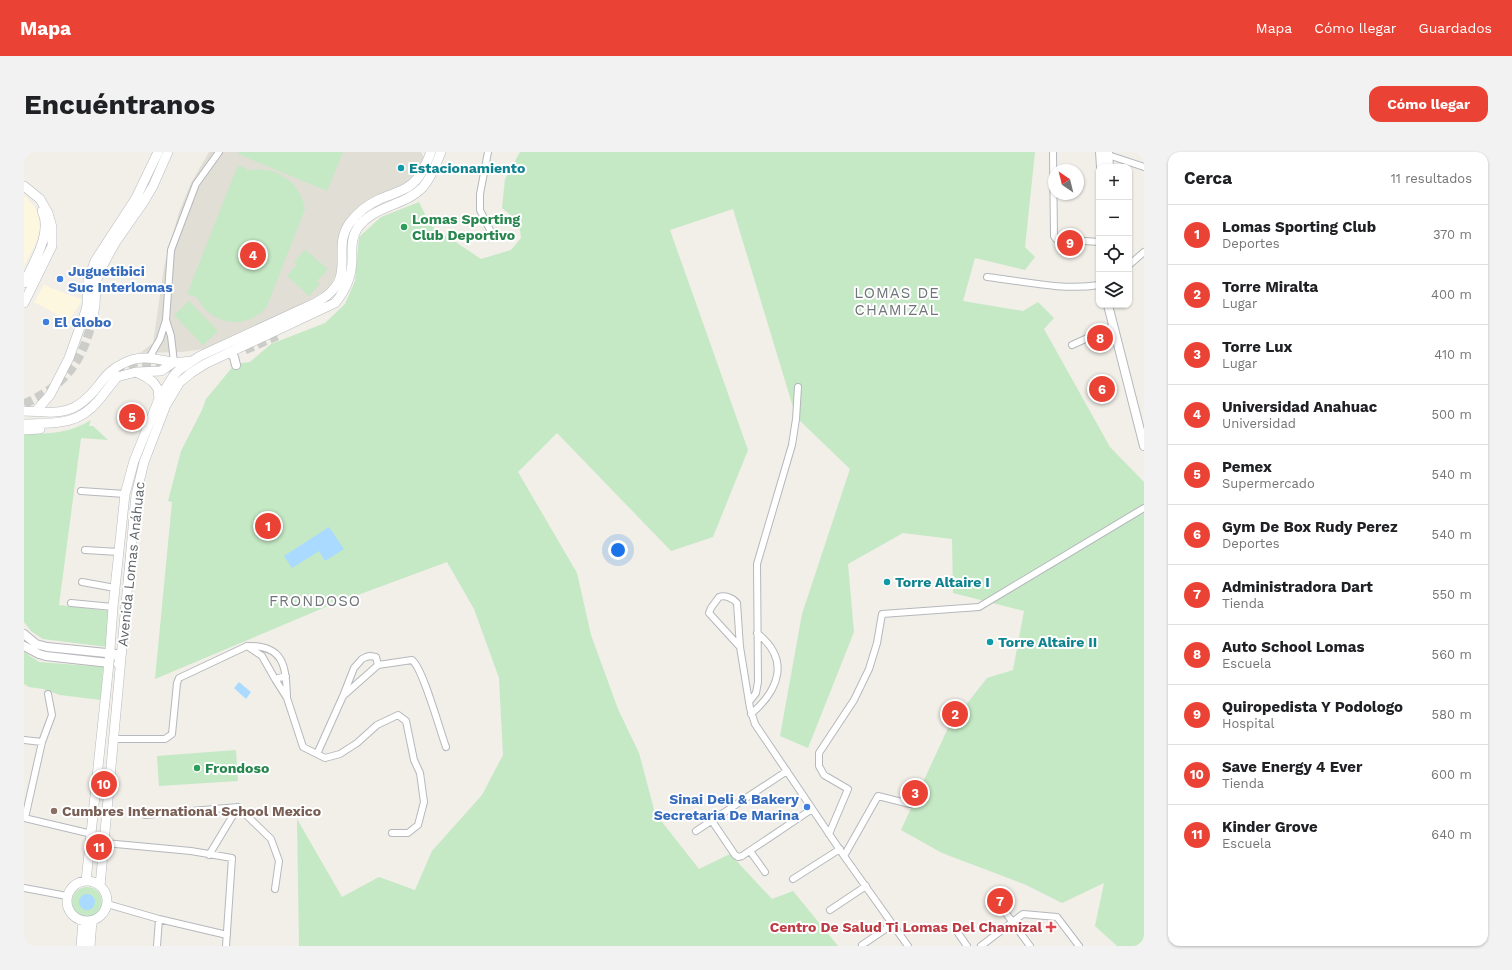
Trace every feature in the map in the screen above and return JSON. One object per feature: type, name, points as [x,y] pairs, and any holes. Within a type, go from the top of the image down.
[{"type":"main road","points":[[35,412],[50,395],[69,358],[85,313],[87,305],[88,280],[95,262],[136,198],[158,152]]},
{"type":"main road","points":[[92,322],[95,306],[96,282],[100,270],[115,243],[153,186],[168,152]]},
{"type":"main road","name":"Avenida Lomas Anáhuac","points":[[86,881],[92,834],[125,494],[134,461],[159,399],[174,375],[192,361],[315,303],[331,292],[338,283],[342,272],[343,239],[349,225],[359,212],[372,203],[405,190],[413,184],[423,171],[431,152]]},
{"type":"main road","name":"Avenida Lomas Anáhuac","points":[[100,886],[136,495],[144,462],[166,405],[180,382],[197,369],[335,303],[346,288],[351,275],[352,241],[356,230],[366,219],[377,211],[404,200],[419,191],[431,176],[441,152]]},
{"type":"main road","points":[[24,186],[40,200],[48,213],[52,227],[52,246],[24,304]]},
{"type":"main road","points":[[24,191],[37,202],[44,216],[44,239],[24,282]]},
{"type":"main road","points":[[277,336],[315,318],[335,303]]},
{"type":"main road","points":[[24,411],[57,412],[77,407],[86,400],[113,369],[129,361],[149,358],[174,362],[192,361]]},
{"type":"main road","points":[[24,424],[58,423],[70,421],[82,415],[98,402],[117,376],[136,372],[161,371],[174,362]]},
{"type":"main road","points":[[136,372],[153,382],[158,389],[159,399]]},
{"type":"main road","points":[[24,418],[66,418],[82,415]]},
{"type":"main road","points":[[24,430],[65,427],[78,421],[82,415]]},
{"type":"main road","points":[[86,881],[94,882],[100,886],[105,892],[107,904],[104,912],[99,918],[87,921],[77,919],[69,911],[67,896],[75,886],[86,881]]},
{"type":"main road","points":[[81,946],[87,921]]},
{"type":"main road","points":[[87,921],[90,946]]},
{"type":"street","points":[[149,358],[160,339],[166,320],[171,250],[196,184],[219,152]]},
{"type":"street","points":[[488,152],[480,194],[480,210],[490,230]]},
{"type":"street","points":[[1053,152],[1054,236],[1056,238],[1096,242]]},
{"type":"street","points":[[1102,164],[1105,153]]},
{"type":"street","points":[[1105,153],[1107,164]]},
{"type":"street","points":[[1105,153],[1144,167]]},
{"type":"street","points":[[1132,262],[1144,252]]},
{"type":"street","points":[[987,277],[1070,287],[1085,287],[1096,285]]},
{"type":"street","points":[[1109,308],[1144,446]]},
{"type":"street","points":[[166,320],[174,362]]},
{"type":"street","points":[[1072,345],[1114,326]]},
{"type":"street","points":[[230,352],[234,357],[236,365]]},
{"type":"street","points":[[749,702],[756,693],[758,682],[757,564],[792,445],[796,419],[798,387]]},
{"type":"street","points":[[81,491],[125,494]]},
{"type":"street","points":[[829,834],[848,789],[824,775],[819,766],[819,754],[854,700],[869,669],[877,643],[882,614],[980,607],[1144,508]]},
{"type":"street","points":[[85,550],[119,552]]},
{"type":"street","points":[[82,582],[115,588]]},
{"type":"street","points":[[740,647],[709,613],[719,597],[725,596],[733,599],[737,603],[740,647],[751,714],[755,724],[844,856],[908,946]]},
{"type":"street","points":[[71,603],[113,607]]},
{"type":"street","points":[[751,714],[766,700],[771,692],[776,681],[778,669],[776,656],[770,646],[757,633]]},
{"type":"street","points":[[24,634],[41,646],[109,659]]},
{"type":"street","points":[[113,739],[169,738],[172,734],[177,683],[179,678],[247,646],[259,645],[269,648],[280,658],[286,676],[287,698]]},
{"type":"street","points":[[24,646],[38,654],[46,656],[109,659],[114,654],[118,656],[119,660],[116,672],[119,675]]},
{"type":"street","points":[[247,646],[262,656],[287,698],[303,747],[316,754],[325,758],[340,754],[357,743],[377,724],[398,715],[406,721],[414,760],[420,773],[424,802],[418,825],[408,833],[392,833]]},
{"type":"street","points":[[262,656],[269,648]]},
{"type":"street","points":[[316,754],[343,696],[354,668],[362,659],[370,656],[376,657],[378,665]]},
{"type":"street","points":[[343,696],[378,665],[412,660],[415,662],[426,686],[446,747]]},
{"type":"street","points":[[275,679],[286,676]]},
{"type":"street","points":[[48,694],[52,715],[42,742],[25,818],[92,834]]},
{"type":"street","points":[[24,740],[42,742]]},
{"type":"street","points":[[696,831],[787,771]]},
{"type":"street","points":[[844,856],[878,796],[910,804]]},
{"type":"street","points":[[209,855],[238,807]]},
{"type":"street","points":[[145,815],[238,807],[271,839],[279,861],[275,889]]},
{"type":"street","points":[[712,821],[735,855],[738,857],[750,851],[812,809]]},
{"type":"street","points":[[105,843],[191,851],[232,858],[226,946]]},
{"type":"street","points":[[793,879],[840,849]]},
{"type":"street","points":[[750,851],[765,872]]},
{"type":"street","points":[[830,910],[866,886]]},
{"type":"street","points":[[24,888],[67,896]]},
{"type":"street","points":[[994,897],[1030,946]]},
{"type":"street","points":[[107,904],[227,936]]},
{"type":"street","points":[[981,946],[1022,914],[1057,917],[1078,946]]},
{"type":"street","points":[[157,946],[160,919]]},
{"type":"street","points":[[862,945],[893,924]]},
{"type":"street","points":[[958,933],[967,946]]},
{"type":"shaded area","points":[[209,152],[421,152],[424,158],[415,177],[402,187],[366,201],[350,216],[341,231],[336,275],[331,284],[322,293],[302,304],[204,349],[182,352],[140,353],[153,343],[164,267],[179,212],[191,183]]},
{"type":"shaded area","points":[[24,195],[34,206],[39,216],[40,231],[37,241],[24,266]]},
{"type":"shaded area","points":[[44,285],[82,300],[69,321],[34,302]]},
{"type":"green space","points":[[239,152],[343,152],[327,191],[238,154]]},
{"type":"green space","points":[[520,152],[1035,152],[1025,247],[1035,257],[1025,270],[975,258],[963,301],[1023,311],[1038,302],[1054,318],[1044,329],[1110,447],[1144,482],[1144,946],[1117,946],[1095,926],[1104,883],[1062,903],[1024,884],[942,853],[901,830],[948,728],[987,678],[1013,670],[1024,611],[953,593],[952,539],[903,533],[848,564],[854,632],[808,748],[780,736],[802,614],[850,469],[796,417],[733,209],[670,230],[748,450],[713,537],[671,551],[557,433],[518,472],[577,573],[591,635],[618,709],[639,753],[655,813],[699,869],[730,854],[772,899],[793,891],[838,946],[299,946],[297,819],[342,897],[379,877],[415,890],[432,851],[482,795],[503,755],[499,678],[474,609],[447,562],[328,606],[155,679],[172,502],[168,501],[181,451],[206,399],[235,364],[250,362],[271,344],[325,323],[345,304],[355,281],[359,237],[381,217],[419,202],[430,225],[481,259],[511,250],[521,238],[520,232],[516,220],[502,208],[505,179]]},
{"type":"green space","points":[[238,165],[247,169],[247,171],[257,169],[267,170],[285,177],[298,190],[305,209],[267,306],[254,317],[239,322],[231,322],[215,317],[206,310],[196,297],[187,294]]},
{"type":"green space","points":[[305,250],[328,269],[317,281],[320,284],[309,296],[287,276],[297,264],[294,262]]},
{"type":"green space","points":[[189,301],[218,331],[203,345],[174,315]]},
{"type":"green space","points":[[91,420],[89,426],[93,426],[108,440],[81,438],[59,605],[109,611],[107,647],[43,639],[31,631],[24,622],[24,434],[59,432],[75,428]]},
{"type":"green space","points":[[24,652],[39,662],[103,667],[101,700],[60,695],[43,689],[29,687],[24,684]]},
{"type":"green space","name":"Frondoso","points":[[236,750],[238,781],[159,786],[157,756]]},
{"type":"green space","points":[[87,887],[98,891],[102,902],[98,913],[87,917],[76,913],[72,902],[76,891]]},
{"type":"water","points":[[329,527],[344,549],[325,561],[319,551],[292,568],[284,556]]},
{"type":"water","points":[[239,682],[251,692],[246,699],[234,688]]},
{"type":"water","points":[[87,894],[93,896],[95,902],[93,908],[87,910],[81,908],[79,902],[81,896]]},
{"type":"tunnel","points":[[24,404],[50,389],[69,372],[83,349],[92,321]]},
{"type":"tunnel","points":[[245,350],[277,336]]},
{"type":"tunnel","points":[[118,376],[130,368],[143,365],[172,368]]},
{"type":"place","name":"Estacionamiento","points":[[401,168]]},
{"type":"place","name":"Lomas Sporting Club Deportivo","points":[[404,227]]},
{"type":"place","name":"Quiropedista Y Podologo","points":[[1070,243]]},
{"type":"place","name":"Universidad Anahuac","points":[[253,255]]},
{"type":"place","name":"Juguetibici Suc Interlomas","points":[[60,279]]},
{"type":"place","name":"El Globo","points":[[46,322]]},
{"type":"place","name":"Auto School Lomas","points":[[1100,338]]},
{"type":"place","name":"Gym De Box Rudy Perez","points":[[1102,389]]},
{"type":"place","name":"Pemex","points":[[132,417]]},
{"type":"place","name":"Lomas Sporting Club","points":[[268,526]]},
{"type":"place","name":"Torre Altaire I","points":[[887,582]]},
{"type":"place","name":"Torre Altaire II","points":[[990,642]]},
{"type":"place","name":"Torre Miralta","points":[[955,714]]},
{"type":"place","name":"Frondoso","points":[[197,768]]},
{"type":"place","name":"Save Energy 4 Ever","points":[[104,784]]},
{"type":"place","name":"Torre Lux","points":[[915,793]]},
{"type":"place","name":"Sinai Deli & Bakery Secretaria De Marina","points":[[807,807]]},
{"type":"place","name":"Cumbres International School Mexico","points":[[54,811]]},
{"type":"place","name":"Kinder Grove","points":[[99,847]]},
{"type":"place","name":"Administradora Dart","points":[[1000,901]]},
{"type":"place","name":"Centro De Salud Ti Lomas Del Chamizal","points":[[1051,927]]},
{"type":"district","name":"LOMAS DE CHAMIZAL","points":[[897,302]]},
{"type":"district","name":"FRONDOSO","points":[[315,601]]}]
